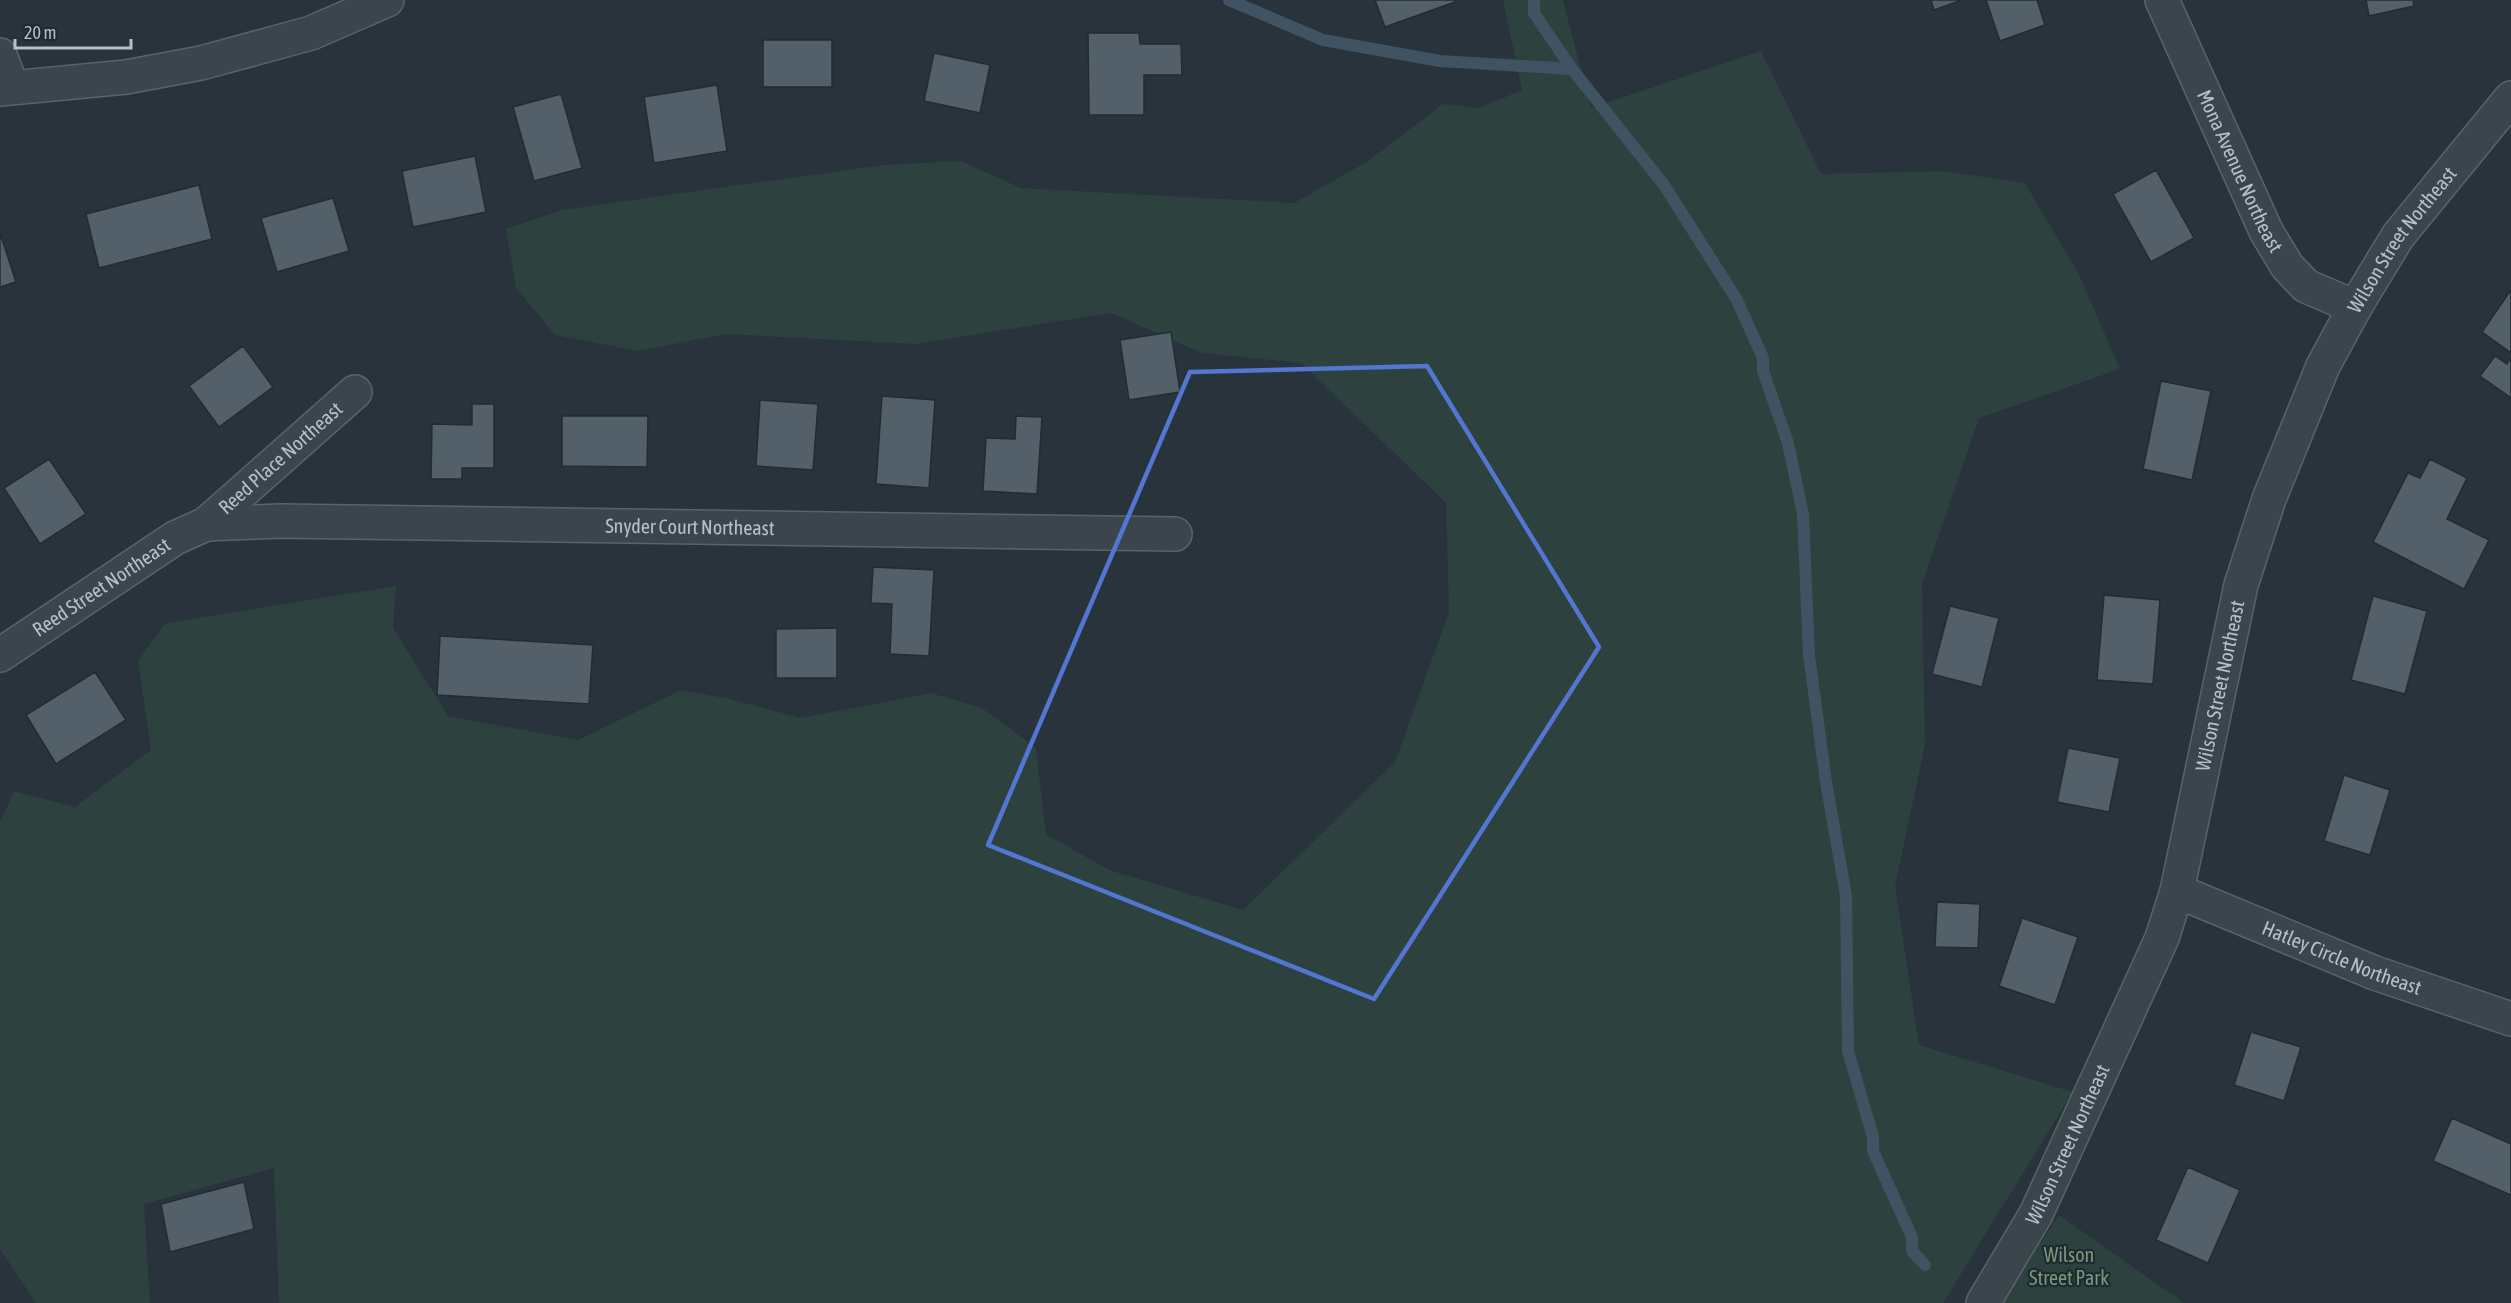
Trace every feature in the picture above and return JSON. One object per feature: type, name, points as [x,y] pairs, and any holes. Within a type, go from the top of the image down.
[{"type":"street","points":[[0,55],[6,88],[126,77],[201,63],[311,33],[387,0]]},
{"type":"street","name":"Mona Avenue Northeast","points":[[2162,0],[2266,231],[2287,266],[2306,286],[2355,307]]},
{"type":"street","name":"Wilson Street Northeast","points":[[1983,1303],[2036,1214],[2162,938],[2177,891],[2241,585],[2269,499],[2319,377],[2355,307],[2398,236],[2511,98]]},
{"type":"street","name":"Reed Place Northeast","points":[[206,524],[355,392]]},
{"type":"street","name":"Snyder Court Northeast","points":[[206,524],[281,521],[1175,534]]},
{"type":"street","name":"Reed Street Northeast","points":[[0,656],[175,538],[206,524]]},
{"type":"street","name":"Hatley Circle Northeast","points":[[2177,891],[2375,973],[2511,1019]]},
{"type":"highlighted area","points":[[1427,366],[1599,647],[1374,999],[988,845],[1190,372]]},
{"type":"green space","points":[[1503,0],[1563,0],[1591,108],[1761,51],[1821,174],[1944,171],[2025,183],[2079,274],[2120,369],[1979,418],[1922,584],[1925,745],[1895,886],[1919,1045],[2073,1092],[1943,1303],[279,1303],[274,1168],[144,1204],[150,1303],[36,1303],[0,1249],[0,822],[14,791],[75,807],[151,750],[138,660],[166,623],[396,586],[393,628],[448,716],[578,740],[681,690],[730,699],[801,718],[931,693],[982,708],[1036,748],[1046,834],[1109,870],[1243,910],[1395,762],[1449,612],[1446,503],[1301,363],[1202,353],[1111,313],[916,344],[726,334],[637,351],[555,335],[516,288],[506,229],[562,210],[882,165],[961,161],[1021,188],[1294,203],[1368,161],[1443,104],[1479,108],[1522,90]]},
{"type":"green space","name":"Wilson Street Park","points":[[2059,1215],[2184,1303],[2001,1303]]},
{"type":"building","points":[[1375,0],[1454,0],[1455,2],[1385,27]]},
{"type":"building","points":[[1931,0],[1962,0],[1934,10]]},
{"type":"building","points":[[1986,0],[2037,0],[2045,25],[2000,41]]},
{"type":"building","points":[[2366,0],[2413,0],[2414,6],[2369,16]]},
{"type":"building","points":[[1088,33],[1139,33],[1140,44],[1181,44],[1182,75],[1144,75],[1144,115],[1089,115]]},
{"type":"building","points":[[763,40],[832,40],[832,87],[763,87]]},
{"type":"building","points":[[934,53],[990,65],[980,113],[924,101]]},
{"type":"building","points":[[717,85],[727,151],[654,163],[644,97]]},
{"type":"building","points":[[561,94],[582,168],[534,181],[513,107]]},
{"type":"building","points":[[475,156],[486,212],[413,227],[402,171]]},
{"type":"building","points":[[2156,170],[2194,238],[2151,262],[2113,194]]},
{"type":"building","points":[[199,185],[212,239],[99,268],[86,214]]},
{"type":"building","points":[[333,198],[349,251],[277,272],[261,218]]},
{"type":"building","points":[[0,233],[16,282],[0,287]]},
{"type":"building","points":[[2511,290],[2511,353],[2482,332]]},
{"type":"building","points":[[1171,332],[1180,392],[1129,400],[1120,340]]},
{"type":"building","points":[[243,346],[273,387],[219,427],[189,386]]},
{"type":"building","points":[[2495,356],[2507,364],[2511,358],[2511,398],[2480,376]]},
{"type":"building","points":[[2161,381],[2211,391],[2192,480],[2143,469]]},
{"type":"building","points":[[882,396],[935,400],[929,488],[876,484]]},
{"type":"building","points":[[760,400],[818,404],[813,470],[756,466]]},
{"type":"building","points":[[472,404],[494,404],[494,468],[462,468],[462,479],[431,479],[432,424],[472,425]]},
{"type":"building","points":[[562,416],[648,416],[647,467],[562,466]]},
{"type":"building","points":[[1016,416],[1042,417],[1037,494],[983,491],[986,438],[1015,439]]},
{"type":"building","points":[[49,459],[86,514],[40,544],[4,488]]},
{"type":"building","points":[[2430,459],[2467,478],[2447,519],[2489,540],[2464,589],[2373,542],[2408,473],[2420,478]]},
{"type":"building","points":[[873,567],[934,570],[929,656],[890,654],[892,604],[871,603]]},
{"type":"building","points":[[2104,595],[2160,600],[2153,684],[2097,680]]},
{"type":"building","points":[[2373,596],[2427,611],[2405,694],[2351,680]]},
{"type":"building","points":[[1950,606],[1999,618],[1982,687],[1932,674]]},
{"type":"building","points":[[837,628],[837,678],[776,678],[776,629]]},
{"type":"building","points":[[440,636],[593,645],[589,704],[437,695]]},
{"type":"building","points":[[95,672],[126,720],[56,764],[26,715]]},
{"type":"building","points":[[2068,748],[2120,758],[2109,812],[2057,802]]},
{"type":"building","points":[[2344,775],[2390,790],[2370,855],[2324,841]]},
{"type":"building","points":[[1937,902],[1980,904],[1978,948],[1935,947]]},
{"type":"building","points":[[2022,918],[2078,937],[2055,1005],[1999,986]]},
{"type":"building","points":[[2251,1032],[2301,1047],[2284,1101],[2234,1085]]},
{"type":"building","points":[[2452,1118],[2511,1144],[2511,1195],[2433,1161]]},
{"type":"building","points":[[2188,1167],[2240,1190],[2208,1263],[2156,1240]]},
{"type":"building","points":[[244,1182],[254,1229],[170,1252],[161,1204]]},
{"type":"waterway","points":[[1229,0],[1323,40],[1440,61],[1572,69],[1664,185],[1737,300],[1763,358],[1763,371],[1788,443],[1803,514],[1809,655],[1826,782],[1846,896],[1848,1051],[1873,1137],[1873,1151],[1912,1237],[1912,1251],[1925,1265]]},
{"type":"waterway","points":[[1534,0],[1534,13],[1572,69]]}]
